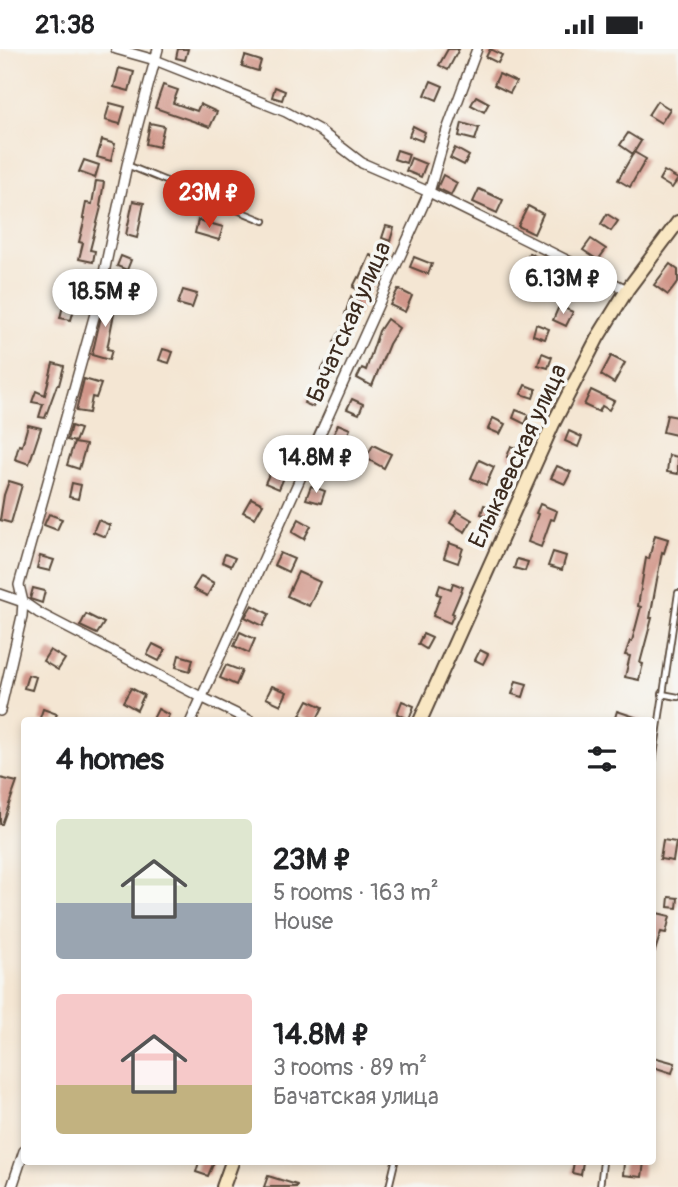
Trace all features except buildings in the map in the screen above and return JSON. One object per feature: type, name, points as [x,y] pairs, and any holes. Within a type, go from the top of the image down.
[{"type":"street","points":[[116,49],[155,60],[286,112],[319,131],[362,163],[429,192],[627,290]]},
{"type":"street","points":[[0,711],[22,616],[23,602],[19,585],[96,310],[127,165],[158,49]]},
{"type":"street","name":"Бачатская улица","points":[[193,717],[429,192],[447,130],[477,49]]},
{"type":"street","name":"Елыкаевская улица","points":[[422,717],[553,424],[598,337],[627,290],[678,222]]},
{"type":"street","points":[[0,594],[23,602],[39,613],[243,717]]},
{"type":"street","points":[[12,1187],[21,1160]]},
{"type":"street","points":[[223,1187],[231,1165]]},
{"type":"lane","points":[[127,165],[264,221]]},
{"type":"lane","points":[[656,739],[678,593]]},
{"type":"lane","points":[[662,694],[678,697]]},
{"type":"lane","points":[[388,1187],[394,1165]]},
{"type":"lane","points":[[600,1187],[603,1165]]}]
